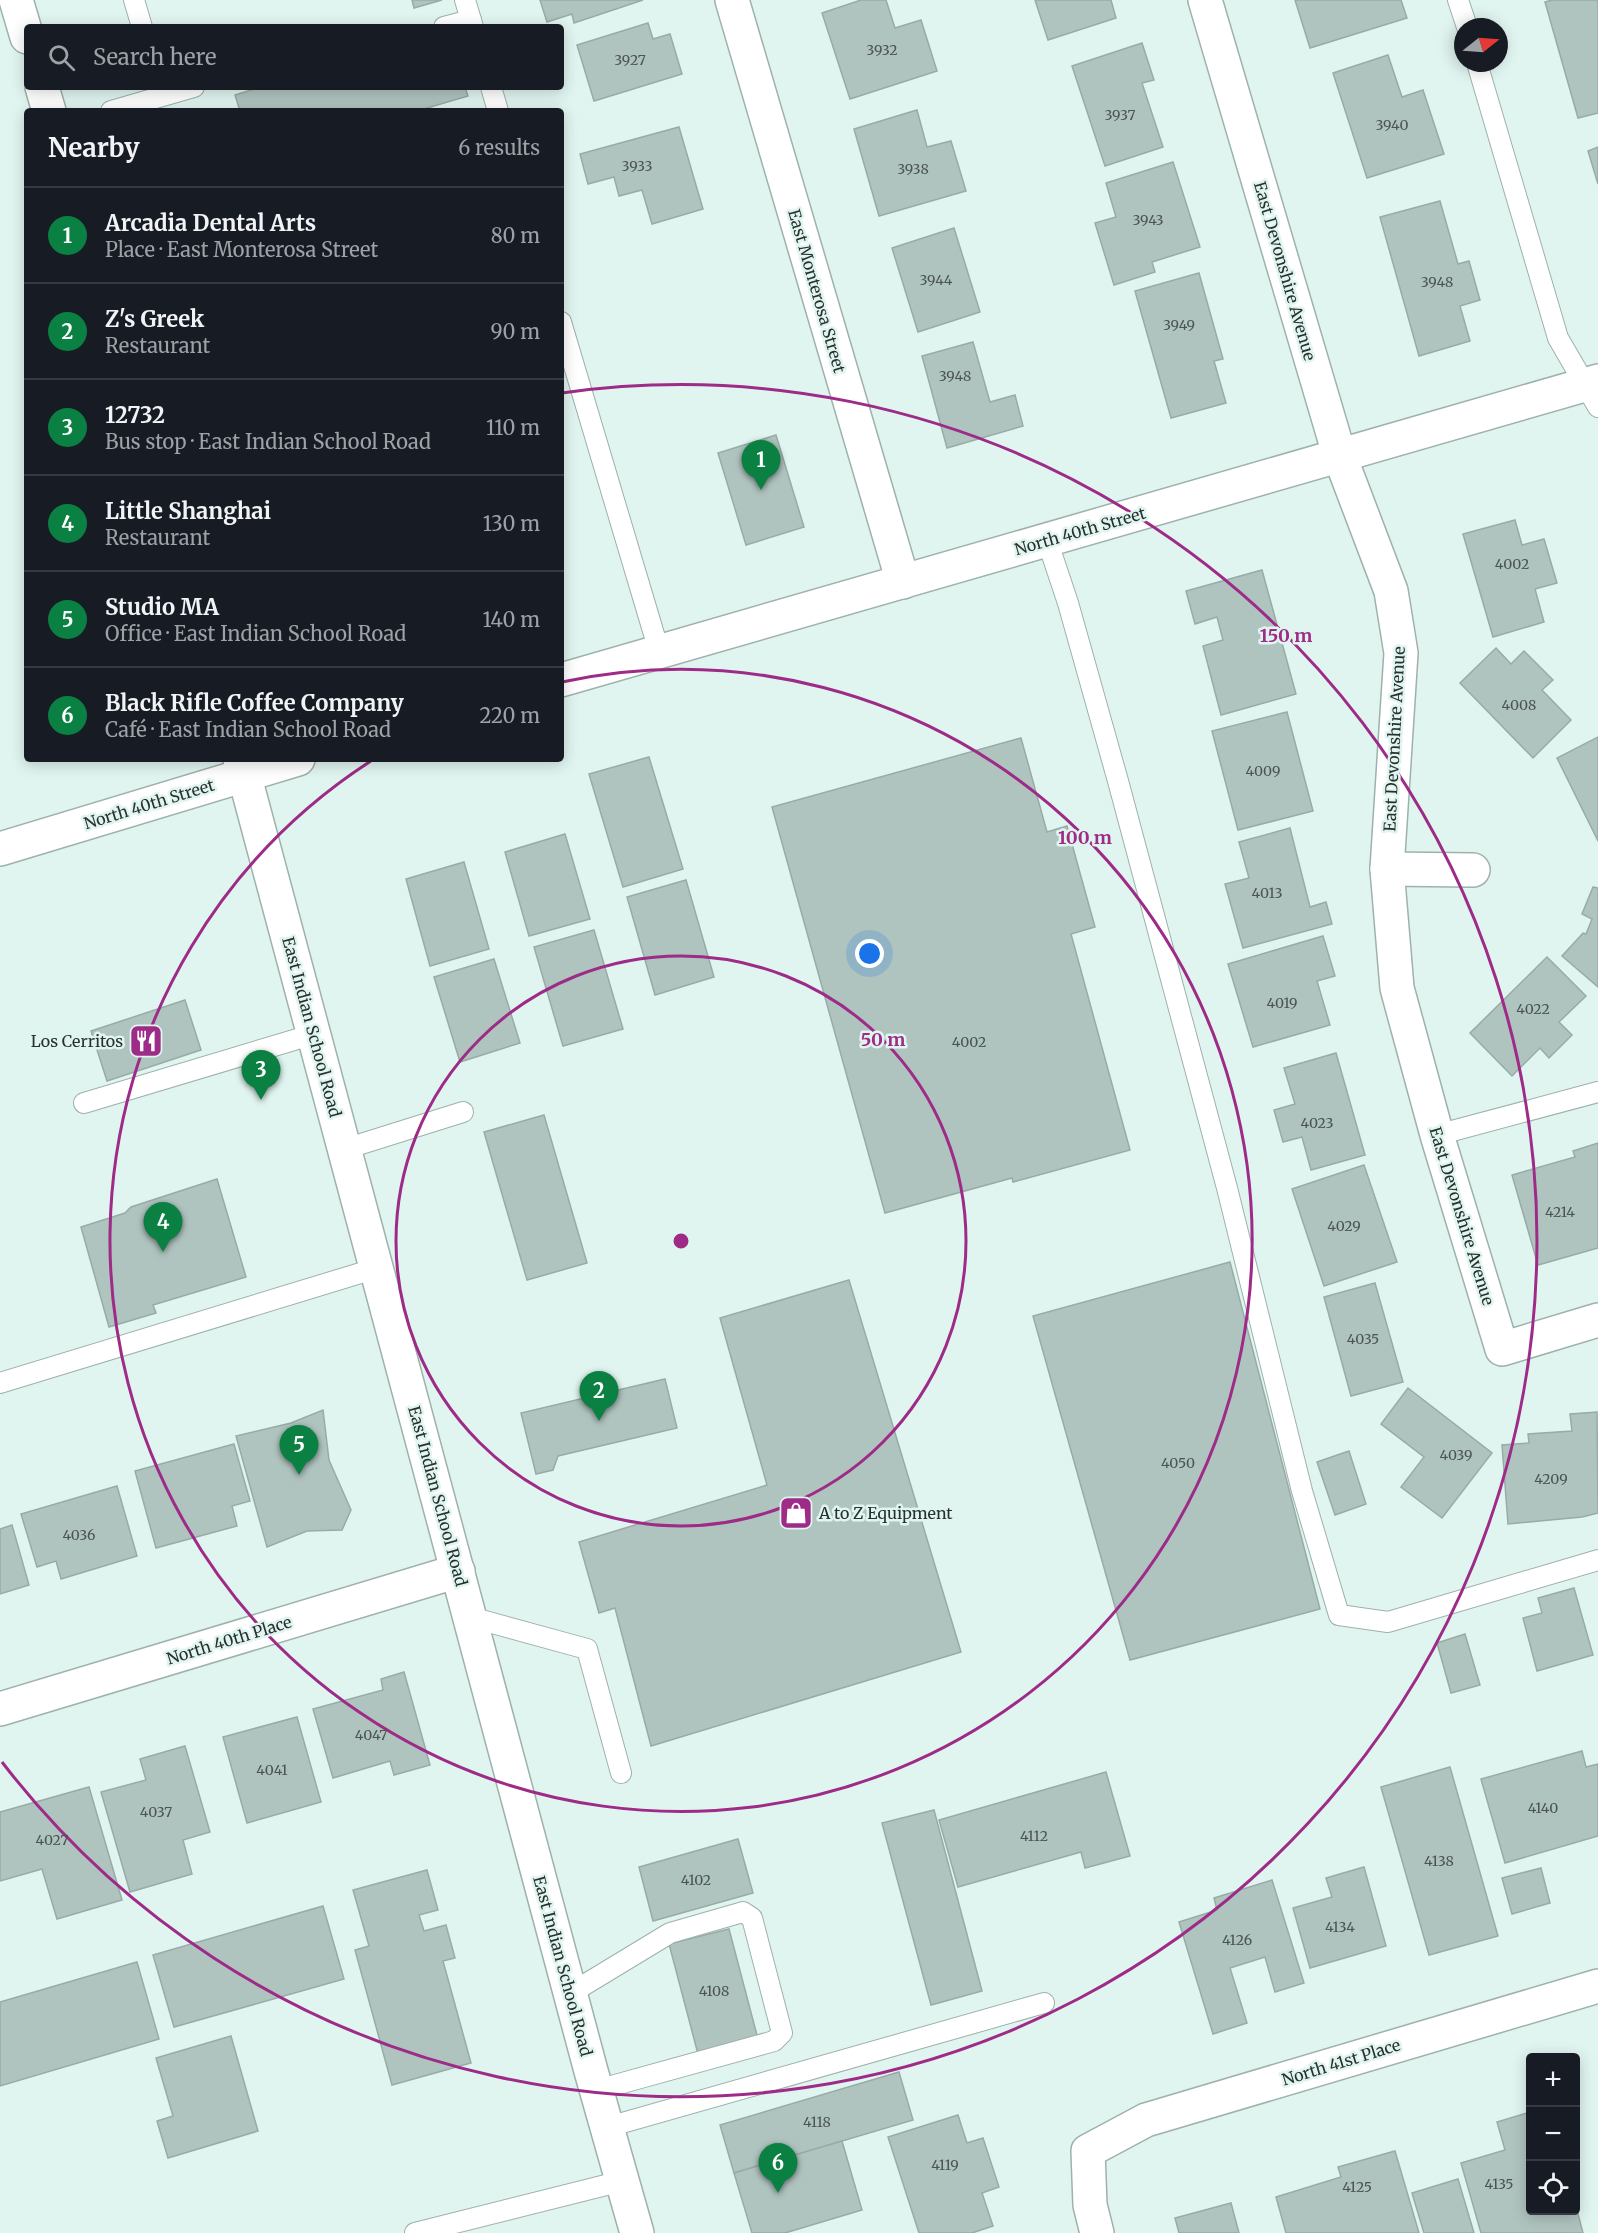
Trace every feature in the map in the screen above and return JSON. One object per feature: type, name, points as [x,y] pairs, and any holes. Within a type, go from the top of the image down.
[{"type":"street","points":[[16,0],[24,27]]},
{"type":"street","name":"East Monterosa Street","points":[[732,0],[903,582]]},
{"type":"street","name":"East Devonshire Avenue","points":[[1205,0],[1339,454],[1391,591],[1401,653],[1387,868],[1397,987],[1437,1135],[1502,1349],[1598,1320]]},
{"type":"street","points":[[43,90],[48,108]]},
{"type":"street","name":"North 40th Street","points":[[564,679],[1339,454],[1594,391]]},
{"type":"street","name":"North 40th Street","points":[[0,849],[242,767],[277,762]]},
{"type":"street","name":"East Indian School Road","points":[[242,767],[637,2233]]},
{"type":"street","points":[[1387,868],[1473,870]]},
{"type":"street","name":"North 40th Place","points":[[0,1709],[458,1571]]},
{"type":"street","name":"North 41st Place","points":[[1097,2233],[1090,2205],[1088,2151],[1146,2120],[1598,1986]]},
{"type":"lane","points":[[134,0],[141,24]]},
{"type":"lane","points":[[465,0],[472,23]]},
{"type":"lane","points":[[1458,0],[1464,18]]},
{"type":"lane","points":[[1481,72],[1558,338],[1594,391]]},
{"type":"lane","points":[[123,108],[186,90]]},
{"type":"lane","points":[[492,90],[497,108]]},
{"type":"lane","points":[[564,332],[659,651]]},
{"type":"lane","points":[[1047,540],[1068,603],[1118,781],[1227,1188],[1302,1491],[1339,1615],[1388,1622],[1598,1560]]},
{"type":"lane","points":[[84,1103],[314,1034]]},
{"type":"lane","points":[[1437,1135],[1598,1092]]},
{"type":"lane","points":[[345,1149],[463,1112]]},
{"type":"lane","points":[[0,1383],[377,1268]]},
{"type":"lane","points":[[470,1617],[587,1649],[621,1773]]},
{"type":"lane","points":[[571,1993],[670,1933],[743,1912],[752,1918],[782,2033],[774,2041],[597,2090]]},
{"type":"lane","points":[[608,2127],[1044,2003]]},
{"type":"lane","points":[[415,2233],[622,2181]]},
{"type":"building","points":[[412,0],[442,0],[414,8]]},
{"type":"building","points":[[540,0],[643,0],[574,23],[572,14],[547,22]]},
{"type":"building","points":[[861,0],[886,0],[895,28],[921,20],[937,71],[850,99],[822,13]]},
{"type":"building","points":[[1035,0],[1111,0],[1116,18],[1048,40]]},
{"type":"building","points":[[1295,0],[1401,0],[1407,18],[1310,48]]},
{"type":"building","points":[[1598,0],[1598,113],[1578,118],[1545,2]]},
{"type":"building","points":[[648,23],[653,39],[670,34],[682,74],[594,101],[577,45]]},
{"type":"building","points":[[1142,43],[1154,80],[1142,83],[1163,147],[1105,166],[1072,66]]},
{"type":"building","points":[[1388,55],[1402,97],[1423,90],[1444,154],[1367,178],[1333,73]]},
{"type":"building","points":[[251,90],[466,90],[468,96],[427,108],[239,108],[235,95]]},
{"type":"building","points":[[917,110],[927,147],[951,141],[966,191],[879,216],[854,129]]},
{"type":"building","points":[[679,127],[703,209],[652,224],[642,190],[619,196],[614,177],[588,184],[580,154]]},
{"type":"building","points":[[1598,147],[1598,184],[1588,151]]},
{"type":"building","points":[[1173,162],[1200,247],[1152,262],[1155,272],[1114,285],[1095,223],[1116,217],[1106,183]]},
{"type":"building","points":[[1440,201],[1458,264],[1469,261],[1480,300],[1460,306],[1470,341],[1419,356],[1380,217]]},
{"type":"building","points":[[954,228],[980,312],[918,332],[892,248]]},
{"type":"building","points":[[1199,273],[1223,359],[1214,361],[1226,403],[1171,418],[1135,291]]},
{"type":"building","points":[[973,342],[990,402],[1015,395],[1023,426],[947,448],[922,356]]},
{"type":"building","points":[[776,435],[804,527],[746,545],[718,453]]},
{"type":"building","points":[[1515,520],[1522,545],[1544,539],[1557,583],[1535,589],[1544,622],[1493,637],[1463,534]]},
{"type":"building","points":[[1262,570],[1296,694],[1221,715],[1203,646],[1223,640],[1217,617],[1195,624],[1186,591]]},
{"type":"building","points":[[1496,648],[1511,664],[1524,651],[1553,680],[1542,690],[1571,720],[1533,758],[1460,683]]},
{"type":"building","points":[[1287,712],[1313,811],[1238,830],[1212,731]]},
{"type":"building","points":[[1598,737],[1598,841],[1557,758]]},
{"type":"building","points":[[1021,738],[1047,832],[1067,826],[1095,927],[1071,934],[1130,1150],[1013,1182],[1012,1178],[885,1213],[772,807]]},
{"type":"building","points":[[649,757],[683,869],[623,887],[589,774]]},
{"type":"building","points":[[1290,828],[1310,907],[1326,902],[1332,924],[1243,948],[1225,884],[1249,878],[1239,842]]},
{"type":"building","points":[[565,834],[590,919],[529,936],[505,852]]},
{"type":"building","points":[[464,862],[489,949],[430,966],[406,879]]},
{"type":"building","points":[[686,880],[714,977],[655,995],[627,897]]},
{"type":"building","points":[[1593,887],[1598,888],[1598,987],[1562,956],[1583,933],[1586,934],[1592,919],[1582,914]]},
{"type":"building","points":[[594,930],[623,1029],[563,1046],[534,947]]},
{"type":"building","points":[[1323,936],[1335,976],[1317,981],[1330,1025],[1253,1047],[1228,964]]},
{"type":"building","points":[[1547,957],[1586,996],[1559,1022],[1572,1035],[1549,1058],[1540,1048],[1512,1076],[1470,1033]]},
{"type":"building","points":[[494,959],[520,1043],[460,1062],[434,977]]},
{"type":"building","name":"Los Cerritos","points":[[185,1000],[201,1050],[107,1081],[91,1031]]},
{"type":"building","points":[[1336,1053],[1365,1155],[1311,1170],[1302,1137],[1283,1142],[1274,1110],[1295,1104],[1284,1068]]},
{"type":"building","points":[[544,1115],[587,1263],[527,1280],[484,1132]]},
{"type":"building","points":[[1598,1143],[1598,1248],[1538,1265],[1512,1175],[1575,1157],[1573,1151]]},
{"type":"building","points":[[1364,1165],[1397,1262],[1324,1286],[1292,1189]]},
{"type":"building","points":[[217,1179],[246,1277],[153,1305],[156,1313],[109,1327],[81,1227],[125,1213],[131,1207]]},
{"type":"building","points":[[1230,1262],[1320,1609],[1130,1660],[1033,1316]]},
{"type":"building","name":"A to Z Equipment","points":[[849,1280],[961,1652],[651,1746],[615,1608],[599,1613],[579,1542],[767,1485],[720,1318]]},
{"type":"building","points":[[1375,1283],[1403,1382],[1351,1396],[1324,1297]]},
{"type":"building","points":[[665,1379],[677,1428],[558,1456],[553,1470],[536,1474],[521,1413]]},
{"type":"building","points":[[1408,1388],[1492,1453],[1442,1518],[1401,1487],[1424,1457],[1381,1424]]},
{"type":"building","points":[[323,1410],[329,1460],[351,1510],[342,1530],[307,1531],[267,1547],[236,1436],[291,1423]]},
{"type":"building","points":[[1597,1412],[1598,1513],[1582,1517],[1508,1524],[1502,1445],[1529,1443],[1528,1434],[1572,1431],[1570,1414]]},
{"type":"building","points":[[234,1444],[250,1501],[232,1506],[237,1526],[156,1548],[135,1471]]},
{"type":"building","points":[[1349,1451],[1366,1504],[1335,1515],[1317,1462]]},
{"type":"building","points":[[117,1486],[137,1556],[61,1579],[56,1561],[37,1567],[21,1514]]},
{"type":"building","points":[[12,1525],[29,1585],[0,1594],[0,1529]]},
{"type":"building","points":[[1574,1588],[1593,1655],[1537,1671],[1523,1618],[1542,1613],[1538,1598]]},
{"type":"building","points":[[1465,1634],[1480,1685],[1451,1693],[1437,1643]]},
{"type":"building","points":[[404,1672],[430,1765],[394,1775],[390,1761],[333,1778],[313,1709],[383,1690],[381,1679]]},
{"type":"building","points":[[297,1717],[321,1802],[247,1823],[223,1737]]},
{"type":"building","points":[[185,1746],[210,1832],[183,1840],[192,1874],[130,1892],[101,1792],[146,1780],[140,1759]]},
{"type":"building","points":[[1582,1751],[1586,1767],[1598,1764],[1598,1836],[1505,1863],[1481,1779]]},
{"type":"building","points":[[1450,1767],[1498,1936],[1429,1955],[1381,1787]]},
{"type":"building","points":[[1106,1772],[1130,1856],[1085,1868],[1081,1852],[958,1887],[939,1820]]},
{"type":"building","points":[[89,1787],[122,1900],[57,1919],[42,1869],[0,1881],[0,1812]]},
{"type":"building","points":[[934,1810],[982,1991],[931,2005],[882,1823]]},
{"type":"building","points":[[738,1839],[753,1893],[653,1921],[639,1867]]},
{"type":"building","points":[[1364,1867],[1386,1946],[1310,1968],[1293,1908],[1332,1897],[1326,1878]]},
{"type":"building","points":[[1541,1868],[1550,1903],[1512,1914],[1502,1878]]},
{"type":"building","points":[[427,1870],[438,1910],[419,1915],[424,1931],[446,1925],[455,1958],[443,1961],[471,2063],[392,2085],[355,1950],[369,1946],[353,1890]]},
{"type":"building","points":[[1272,1880],[1304,1983],[1275,1992],[1265,1957],[1230,1968],[1247,2023],[1213,2034],[1179,1922],[1217,1910],[1214,1898]]},
{"type":"building","points":[[323,1906],[344,1979],[174,2027],[153,1955]]},
{"type":"building","points":[[729,1929],[758,2039],[698,2054],[669,1944]]},
{"type":"building","points":[[137,1962],[159,2039],[0,2086],[0,2002]]},
{"type":"building","points":[[231,2036],[258,2131],[168,2158],[157,2121],[173,2116],[156,2058]]},
{"type":"building","points":[[899,2072],[913,2120],[734,2173],[720,2125]]},
{"type":"building","points":[[1526,2113],[1526,2215],[1578,2215],[1583,2233],[1481,2233],[1461,2163],[1505,2150],[1497,2122]]},
{"type":"building","points":[[958,2115],[967,2143],[983,2138],[999,2187],[982,2193],[993,2226],[972,2233],[919,2233],[888,2137]]},
{"type":"building","points":[[842,2141],[862,2210],[785,2233],[752,2233],[734,2173]]},
{"type":"building","points":[[1395,2151],[1419,2233],[1286,2233],[1276,2197],[1341,2177],[1338,2167]]},
{"type":"building","points":[[1458,2179],[1474,2233],[1424,2233],[1412,2193]]},
{"type":"building","points":[[1231,2203],[1239,2233],[1179,2233],[1175,2218]]},
{"type":"place","name":"Arcadia Dental Arts","points":[[761,490]]},
{"type":"place","name":"Los Cerritos","points":[[146,1041]]},
{"type":"place","name":"12732","points":[[261,1100]]},
{"type":"place","name":"Little Shanghai","points":[[163,1252]]},
{"type":"place","name":"Z's Greek","points":[[599,1421]]},
{"type":"place","name":"Studio MA","points":[[299,1475]]},
{"type":"place","name":"A to Z Equipment","points":[[796,1513]]},
{"type":"place","name":"Black Rifle Coffee Company","points":[[778,2193]]}]
